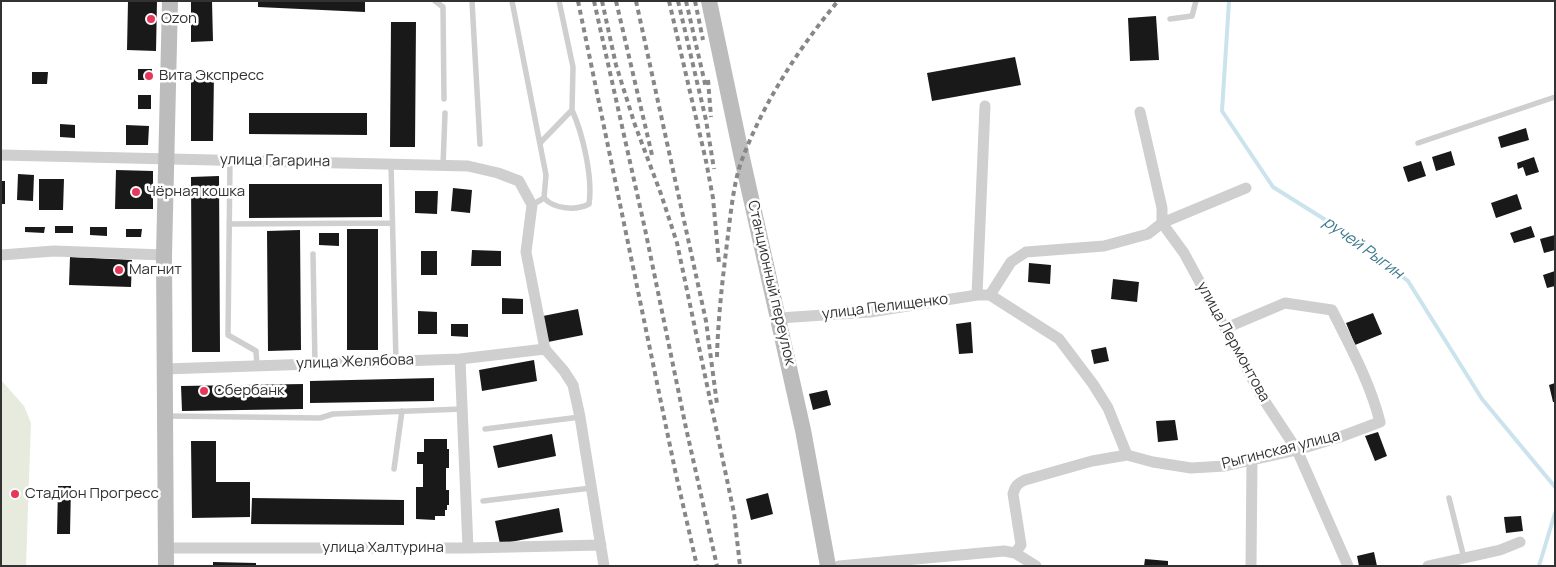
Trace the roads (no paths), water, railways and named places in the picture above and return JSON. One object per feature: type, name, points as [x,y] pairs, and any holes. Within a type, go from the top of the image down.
[{"type":"main road","points":[[166,566],[164,255],[170,1]]},
{"type":"main road","name":"Станционный переулок","points":[[709,1],[803,430],[828,566]]},
{"type":"street","points":[[977,295],[985,106]]},
{"type":"street","points":[[1140,112],[1162,208],[1162,223]]},
{"type":"street","name":"улица Гагарина","points":[[1,155],[468,166],[491,171],[520,181],[532,205]]},
{"type":"street","points":[[1127,455],[1108,408],[1059,339],[990,295],[1011,262],[1026,252],[1104,246],[1148,234],[1162,223],[1246,188]]},
{"type":"street","points":[[532,205],[526,252],[544,349],[564,371],[573,385],[604,566]]},
{"type":"street","name":"улица Лермонтова","points":[[1162,223],[1184,253],[1262,397],[1297,450],[1348,566]]},
{"type":"street","points":[[1,255],[54,251],[164,255]]},
{"type":"street","name":"улица Пелищенко","points":[[779,318],[870,312],[977,295],[990,295]]},
{"type":"street","name":"Рыгинская улица","points":[[1015,553],[1020,545],[1013,494],[1014,488],[1025,480],[1092,461],[1127,455],[1152,462],[1191,468],[1225,466],[1297,450],[1380,422],[1375,402],[1361,368],[1332,310],[1285,303],[1226,328]]},
{"type":"street","name":"улица Желябова","points":[[165,369],[460,359],[544,349]]},
{"type":"street","points":[[460,359],[468,548]]},
{"type":"street","points":[[1251,566],[1252,460]]},
{"type":"street","points":[[1428,566],[1500,550],[1520,542]]},
{"type":"street","name":"улица Халтурина","points":[[166,548],[468,548],[601,545]]},
{"type":"street","points":[[839,566],[1004,551],[1015,553],[1036,566]]},
{"type":"lane","points":[[435,1],[443,8],[444,99]]},
{"type":"lane","points":[[472,1],[480,144]]},
{"type":"lane","points":[[512,1],[546,175],[544,198]]},
{"type":"lane","points":[[544,198],[555,206],[573,208],[589,204],[590,186],[580,126],[572,110],[573,67],[559,1]]},
{"type":"lane","points":[[1170,19],[1192,16],[1196,1]]},
{"type":"lane","points":[[1418,142],[1555,97]]},
{"type":"lane","points":[[540,143],[572,110]]},
{"type":"lane","points":[[443,166],[445,113]]},
{"type":"lane","points":[[230,160],[228,335],[256,351],[258,366]]},
{"type":"lane","points":[[391,164],[396,361]]},
{"type":"lane","points":[[532,205],[544,198]]},
{"type":"lane","points":[[229,224],[392,223]]},
{"type":"lane","points":[[313,254],[315,364]]},
{"type":"lane","points":[[165,416],[320,418],[334,414],[462,409]]},
{"type":"lane","points":[[394,469],[402,411]]},
{"type":"lane","points":[[485,429],[580,417]]},
{"type":"lane","points":[[483,501],[592,488]]},
{"type":"lane","points":[[1449,498],[1464,558]]},
{"type":"waterway","name":"ручей Рыгин","points":[[1229,1],[1222,111],[1273,187],[1348,234],[1408,281],[1482,399],[1555,487]]},
{"type":"waterway","name":"ручей Рыгин","points":[[1539,566],[1555,513]]},
{"type":"railway","points":[[578,1],[675,470],[697,566]]},
{"type":"railway","points":[[594,1],[717,566]]},
{"type":"railway","points":[[602,1],[616,65],[677,243],[734,513],[740,566]]},
{"type":"railway","points":[[616,1],[652,155]]},
{"type":"railway","points":[[636,1],[706,321],[717,404]]},
{"type":"railway","points":[[669,1],[706,161],[713,198],[719,263]]},
{"type":"railway","points":[[678,1],[706,120],[714,169]]},
{"type":"railway","points":[[686,1],[706,88]]},
{"type":"railway","points":[[695,1],[703,40]]},
{"type":"railway","points":[[717,357],[726,250],[733,195],[740,166],[772,95],[810,37],[838,1]]},
{"type":"railway","points":[[708,80],[711,117]]},
{"type":"place","name":"Ozon","points":[[151,19]]},
{"type":"place","name":"Вита Экспресс","points":[[149,76]]},
{"type":"place","name":"Чёрная кошка","points":[[136,192]]},
{"type":"place","name":"Магнит","points":[[119,270]]},
{"type":"place","name":"Сбербанк","points":[[204,391]]},
{"type":"place","name":"Стадион Прогресс","points":[[15,494]]}]
